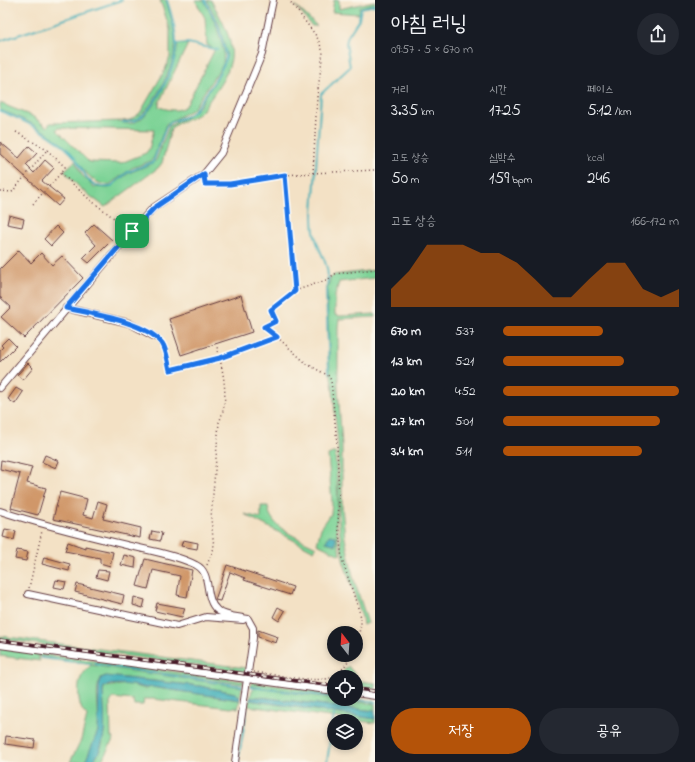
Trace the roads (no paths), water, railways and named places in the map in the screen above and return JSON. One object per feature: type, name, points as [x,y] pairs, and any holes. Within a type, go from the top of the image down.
[{"type":"street","points":[[1,384],[132,231],[160,204],[204,174],[222,153],[262,54],[273,0]]},
{"type":"street","points":[[66,308],[129,323],[155,337]]},
{"type":"street","points":[[0,511],[43,525],[156,552],[195,564],[202,568],[206,577],[211,603],[218,611],[248,619],[253,628],[249,672],[235,762]]},
{"type":"street","points":[[28,594],[177,626],[206,617],[233,620],[248,619]]},
{"type":"street","points":[[0,645],[327,689]]},
{"type":"street","points":[[363,694],[375,696]]},
{"type":"water","points":[[329,535],[336,536],[336,545],[326,542]]},
{"type":"water","points":[[106,676],[200,686],[235,693],[240,697],[240,700],[151,687],[145,688],[115,684],[104,687],[104,728],[101,745],[93,762],[85,762],[98,731],[99,682],[101,678]]},
{"type":"water","points":[[259,697],[375,711],[375,719],[363,717],[363,714],[342,714],[249,700],[250,698]]},
{"type":"waterway","points":[[0,41],[122,0]]},
{"type":"waterway","points":[[123,122],[134,121],[145,114],[163,86],[172,64],[175,54],[176,34],[167,0]]},
{"type":"waterway","points":[[0,111],[29,123],[55,139],[71,153],[91,182],[99,187],[110,187],[128,172],[153,162],[166,127],[171,122],[187,116],[194,111],[214,82],[224,64],[226,57],[225,50],[218,26],[205,0]]},
{"type":"waterway","points":[[329,373],[326,291],[328,273],[316,240],[313,220],[321,94],[350,67],[346,43],[348,36],[359,19],[361,8],[375,5]]},
{"type":"waterway","points":[[177,44],[188,43],[218,50]]},
{"type":"waterway","points":[[41,658],[91,664]]},
{"type":"waterway","points":[[95,664],[242,686]]},
{"type":"waterway","points":[[251,687],[327,696]]},
{"type":"waterway","points":[[363,701],[375,702]]},
{"type":"waterway","points":[[238,762],[247,709]]},
{"type":"waterway","points":[[327,762],[334,713]]},
{"type":"railway","points":[[0,640],[327,685]]},
{"type":"railway","points":[[363,690],[375,691]]}]
